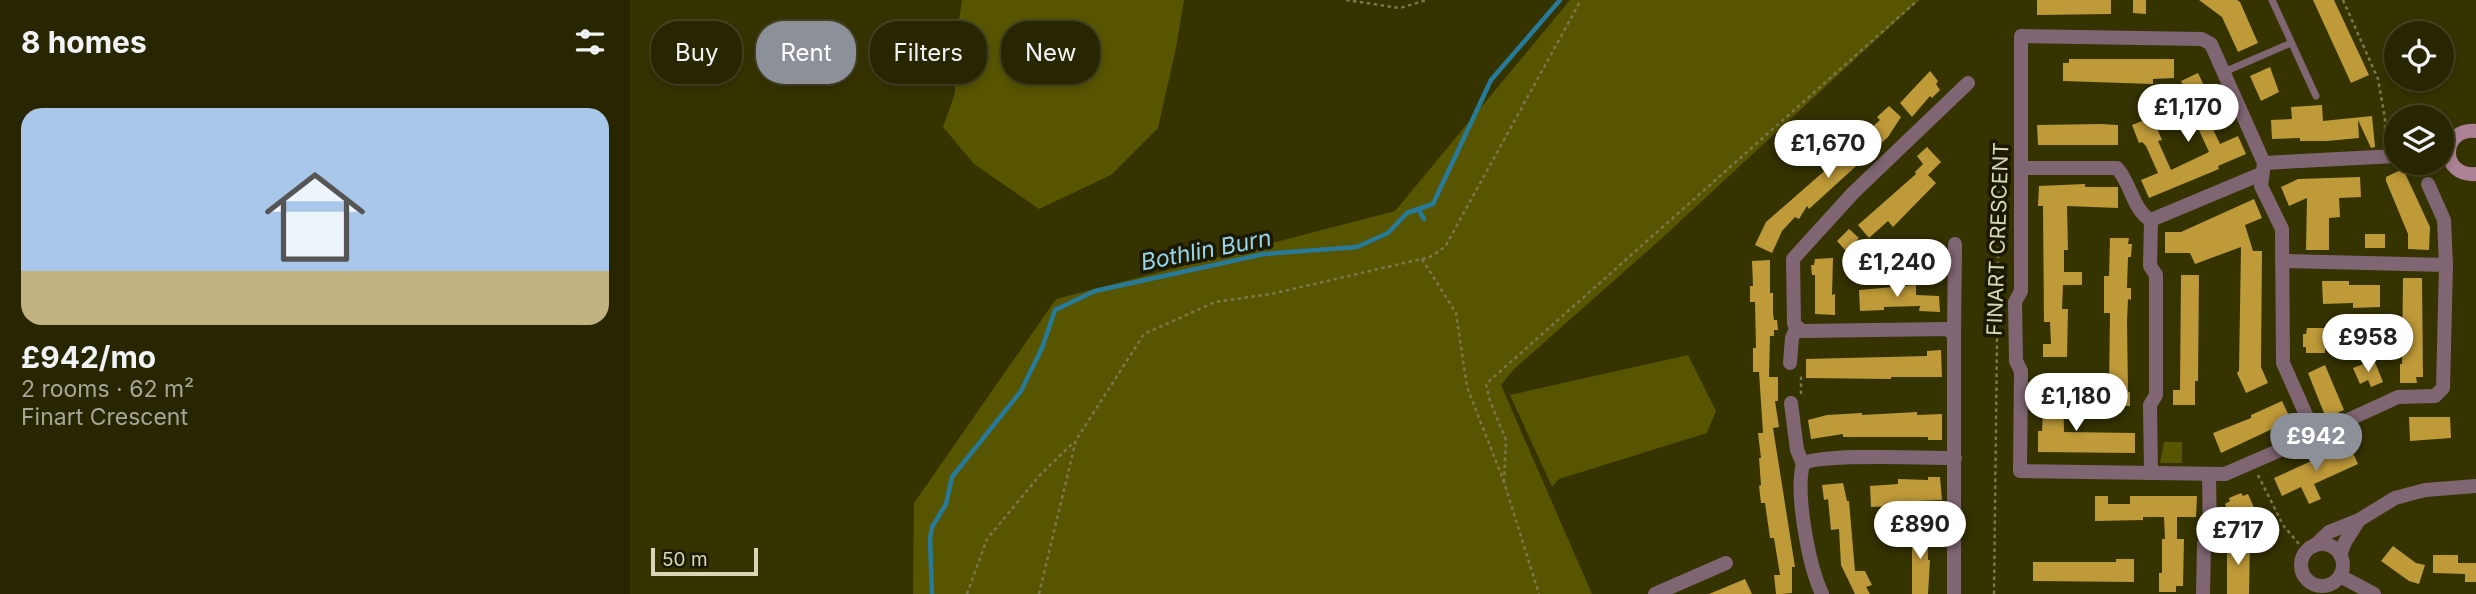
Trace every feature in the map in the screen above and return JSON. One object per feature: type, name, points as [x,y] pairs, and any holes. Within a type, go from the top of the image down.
[{"type":"main road","points":[[2454,138],[2466,131],[2476,131]]},
{"type":"main road","points":[[2454,168],[2466,174],[2476,174]]},
{"type":"street","name":"FINART CRESCENT","points":[[2021,36],[2202,38],[2211,44],[2223,72],[2263,169],[2261,187],[2282,229],[2283,363],[2315,435],[2225,474],[2020,471],[2021,371],[2016,360],[2015,302],[2021,291],[2021,36]]},
{"type":"street","points":[[1954,334],[1947,329],[1802,331],[1794,324],[1793,258],[1853,193],[1968,83]]},
{"type":"street","points":[[2151,220],[2263,169],[2384,157]]},
{"type":"street","points":[[2021,168],[2116,168],[2123,176],[2143,216],[2151,220]]},
{"type":"street","points":[[2315,435],[2398,397],[2435,396],[2443,388],[2446,265],[2444,220],[2428,184]]},
{"type":"street","points":[[2151,220],[2150,266],[2157,275],[2155,395],[2150,405],[2151,473]]},
{"type":"street","points":[[1954,594],[1955,244]]},
{"type":"street","points":[[2282,261],[2446,265]]},
{"type":"street","points":[[1790,363],[1792,338],[1797,327]]},
{"type":"street","points":[[1791,403],[1797,450],[1802,464],[1804,520],[1809,553],[1822,594]]},
{"type":"street","points":[[1802,464],[1808,460],[1839,458],[1955,458]]},
{"type":"street","points":[[2203,594],[2204,544],[2210,537],[2209,475]]},
{"type":"street","points":[[2300,594],[2302,557],[2329,532],[2359,520],[2395,498],[2425,490],[2476,486]]},
{"type":"street","points":[[2340,555],[2359,520]]},
{"type":"street","points":[[2300,568],[2305,578],[2322,590],[2340,576],[2343,568],[2340,555],[2330,545],[2310,549]]},
{"type":"street","points":[[1655,594],[1680,589],[1726,563]]},
{"type":"street","points":[[2340,576],[2374,594]]},
{"type":"lane","points":[[2272,0],[2316,96]]},
{"type":"lane","points":[[2223,72],[2291,43]]},
{"type":"path","points":[[1346,0],[1400,8],[1427,0]]},
{"type":"path","points":[[967,594],[987,539],[1040,475],[1076,440],[1144,334],[1215,302],[1271,294],[1422,259],[1445,247],[1581,0]]},
{"type":"path","points":[[1504,482],[1506,440],[1486,384],[1918,0]]},
{"type":"path","points":[[2343,0],[2378,79],[2384,113]]},
{"type":"path","points":[[1994,594],[1999,167]]},
{"type":"path","points":[[1422,259],[1455,313],[1467,387],[1504,482],[1539,594]]},
{"type":"path","points":[[1039,594],[1076,440]]},
{"type":"path","points":[[2252,462],[2283,525],[2310,549]]},
{"type":"shaded area","points":[[962,0],[1184,0],[1158,128],[1111,175],[1039,209],[974,164],[943,127],[955,93],[955,84],[987,84],[987,21],[959,21]]},
{"type":"shaded area","points":[[1570,0],[1919,0],[1660,240],[1513,370],[1501,385],[1592,594],[913,594],[914,503],[1056,299],[1395,211]]},
{"type":"shaded area","points":[[1688,355],[1716,411],[1707,433],[1559,479],[1552,487],[1510,395]]},
{"type":"shaded area","points":[[2164,442],[2182,442],[2182,463],[2160,463]]},
{"type":"building","points":[[2037,0],[2111,0],[2111,14],[2037,15]]},
{"type":"building","points":[[2133,0],[2146,0],[2146,14],[2133,13]]},
{"type":"building","points":[[2199,0],[2240,2],[2258,43],[2238,52],[2222,17]]},
{"type":"building","points":[[2313,0],[2334,0],[2369,75],[2351,83]]},
{"type":"building","points":[[2069,59],[2174,59],[2174,78],[2153,79],[2153,84],[2063,81],[2063,63],[2069,63]]},
{"type":"building","points":[[2270,67],[2279,92],[2261,101],[2250,76]]},
{"type":"building","points":[[1930,71],[1938,81],[1936,84],[1940,90],[1932,98],[1930,96],[1912,117],[1900,103]]},
{"type":"building","points":[[2198,73],[2220,119],[2210,123],[2220,144],[2238,136],[2246,154],[2218,166],[2219,169],[2149,198],[2141,180],[2158,173],[2146,146],[2142,142],[2139,143],[2132,125],[2152,117],[2162,140],[2158,141],[2171,170],[2209,152],[2186,102],[2201,96],[2188,96],[2181,81]]},
{"type":"building","points":[[2322,105],[2323,121],[2372,116],[2375,147],[2371,148],[2358,120],[2359,138],[2327,141],[2272,139],[2271,120],[2292,119],[2291,107]]},
{"type":"building","points":[[1889,106],[1901,117],[1888,137],[1809,209],[1807,206],[1799,219],[1795,217],[1782,231],[1772,253],[1755,245],[1766,222],[1880,120],[1877,117]]},
{"type":"building","points":[[2037,125],[2118,125],[2118,145],[2038,145]]},
{"type":"building","points":[[1927,147],[1941,162],[1928,175],[1936,183],[1893,227],[1888,221],[1869,238],[1858,225],[1916,174],[1923,164],[1917,156]]},
{"type":"building","points":[[2406,175],[2430,227],[2429,250],[2408,249],[2408,234],[2386,177]]},
{"type":"building","points":[[2360,177],[2361,197],[2339,198],[2340,217],[2329,218],[2329,250],[2306,250],[2307,198],[2289,206],[2281,187],[2298,179]]},
{"type":"building","points":[[2085,184],[2085,187],[2118,187],[2118,208],[2067,206],[2068,250],[2064,250],[2064,272],[2082,272],[2082,285],[2063,285],[2062,309],[2068,309],[2067,357],[2043,357],[2043,344],[2051,344],[2050,322],[2044,322],[2043,206],[2038,206],[2039,186]]},
{"type":"building","points":[[2254,199],[2262,218],[2245,225],[2253,251],[2262,251],[2261,367],[2268,383],[2246,393],[2237,373],[2241,247],[2195,264],[2190,253],[2165,253],[2165,232],[2181,232]]},
{"type":"building","points":[[1849,229],[1859,238],[1846,251],[1837,241]]},
{"type":"building","points":[[2365,234],[2385,234],[2385,248],[2365,248]]},
{"type":"building","points":[[2110,238],[2129,238],[2128,244],[2132,244],[2131,257],[2128,257],[2127,288],[2131,288],[2127,321],[2130,406],[2107,406],[2110,313],[2104,313],[2104,276],[2109,276]]},
{"type":"building","points":[[1924,245],[1944,245],[1944,269],[1925,269]]},
{"type":"building","points":[[1833,258],[1832,295],[1835,294],[1835,315],[1815,314],[1815,275],[1812,275],[1811,265],[1814,265],[1815,259]]},
{"type":"building","points":[[1770,260],[1770,293],[1773,293],[1773,314],[1778,330],[1774,330],[1774,336],[1770,336],[1769,377],[1778,377],[1778,401],[1775,401],[1779,427],[1773,428],[1795,567],[1792,567],[1792,593],[1782,594],[1776,594],[1774,575],[1780,575],[1774,538],[1770,538],[1765,503],[1761,503],[1759,486],[1761,458],[1758,433],[1763,433],[1759,372],[1753,372],[1753,348],[1756,348],[1755,302],[1750,302],[1750,286],[1753,286],[1752,261]]},
{"type":"building","points":[[2181,275],[2199,275],[2198,381],[2195,381],[2195,405],[2173,405],[2173,390],[2180,390]]},
{"type":"building","points":[[2403,278],[2422,278],[2423,377],[2416,377],[2417,383],[2400,383]]},
{"type":"building","points":[[2322,281],[2349,281],[2349,285],[2380,285],[2380,307],[2353,308],[2353,303],[2323,304]]},
{"type":"building","points":[[1916,285],[1916,295],[1939,296],[1940,312],[1919,311],[1920,306],[1860,311],[1859,290]]},
{"type":"building","points":[[2307,328],[2325,328],[2325,353],[2306,353],[2303,334],[2306,334]]},
{"type":"building","points":[[1941,350],[1942,377],[1806,378],[1806,359],[1927,356],[1927,351]]},
{"type":"building","points":[[2374,360],[2383,382],[2371,387],[2368,380],[2360,384],[2353,368]]},
{"type":"building","points":[[2325,365],[2344,410],[2326,418],[2308,373]]},
{"type":"building","points":[[2066,379],[2082,379],[2082,392],[2066,392]]},
{"type":"building","points":[[2044,391],[2063,391],[2064,432],[2135,433],[2135,453],[2038,452]]},
{"type":"building","points":[[2282,401],[2291,420],[2221,453],[2213,433],[2251,418],[2251,415]]},
{"type":"building","points":[[1917,412],[1917,415],[1942,414],[1942,440],[1928,440],[1928,437],[1843,437],[1843,434],[1811,439],[1808,420],[1827,415]]},
{"type":"building","points":[[2409,417],[2450,417],[2451,438],[2410,441]]},
{"type":"building","points":[[2349,444],[2358,464],[2314,484],[2321,499],[2309,504],[2301,487],[2282,496],[2274,478]]},
{"type":"building","points":[[1928,477],[1940,477],[1942,500],[1892,502],[1893,506],[1871,507],[1870,486],[1898,484],[1898,479],[1928,480]]},
{"type":"building","points":[[1843,483],[1849,501],[1855,571],[1865,571],[1872,585],[1866,587],[1870,594],[1855,594],[1841,565],[1839,529],[1831,530],[1828,499],[1824,500],[1822,485]]},
{"type":"building","points":[[2241,493],[2243,496],[2248,494],[2255,510],[2232,521],[2225,504],[2230,501],[2229,498]]},
{"type":"building","points":[[2095,496],[2108,496],[2108,504],[2130,504],[2130,496],[2197,496],[2196,517],[2177,517],[2177,539],[2184,539],[2183,586],[2176,586],[2176,592],[2159,592],[2162,539],[2165,539],[2164,517],[2095,521]]},
{"type":"building","points":[[1927,526],[1930,560],[1928,594],[1912,594],[1912,527]]},
{"type":"building","points":[[2227,539],[2250,540],[2249,594],[2227,594]]},
{"type":"building","points":[[2393,546],[2416,563],[2425,565],[2419,584],[2409,581],[2381,561]]},
{"type":"building","points":[[2433,555],[2458,555],[2458,563],[2476,563],[2476,582],[2465,582],[2465,574],[2433,573]]},
{"type":"building","points":[[2116,559],[2134,559],[2134,582],[2033,581],[2033,562],[2116,562]]},
{"type":"building","points":[[1745,579],[1752,594],[1709,594]]},
{"type":"waterway","name":"Bothlin Burn","points":[[932,594],[932,527],[946,504],[952,477],[1021,391],[1042,348],[1055,310],[1095,291],[1264,254],[1357,247],[1388,233],[1407,213],[1433,204],[1491,80],[1560,0]]},
{"type":"waterway","points":[[1418,209],[1424,219]]}]
